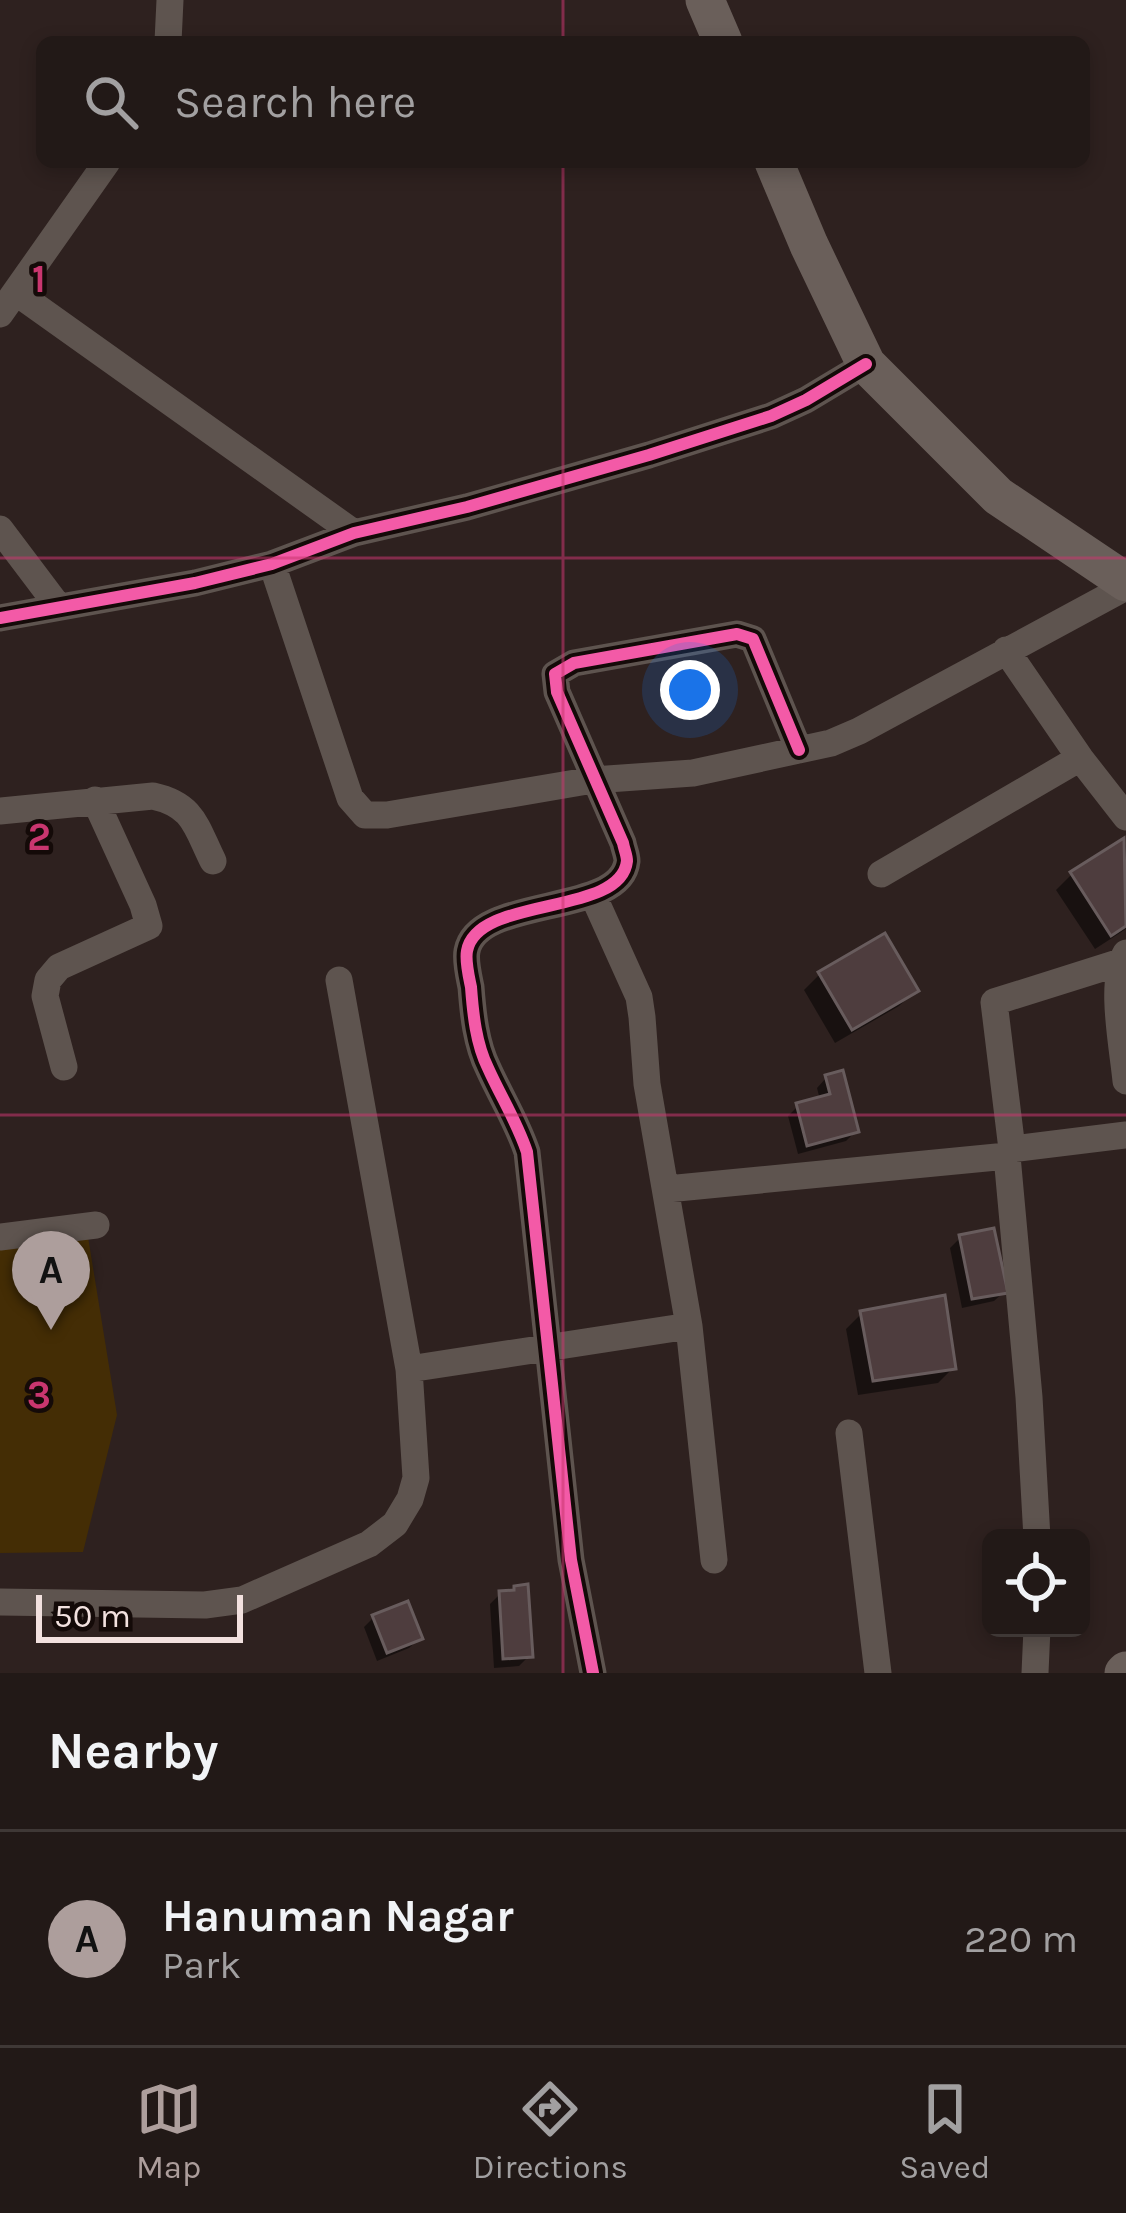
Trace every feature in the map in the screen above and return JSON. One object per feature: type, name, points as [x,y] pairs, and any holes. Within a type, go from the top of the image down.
[{"type":"street","points":[[168,36],[170,0]]},
{"type":"street","points":[[705,0],[720,36]]},
{"type":"street","points":[[103,168],[8,304],[354,533]]},
{"type":"street","points":[[272,564],[350,799],[365,815],[593,780],[693,773],[831,743],[1126,585],[998,496],[866,364],[777,168]]},
{"type":"street","points":[[0,618],[195,583],[272,564],[354,533],[649,455],[771,416],[866,364]]},
{"type":"street","points":[[0,529],[58,606]]},
{"type":"street","points":[[593,1673],[571,1560],[527,1152],[517,1121],[486,1065],[474,1020],[466,950],[477,931],[501,919],[593,895],[618,880],[627,862],[557,692],[555,674],[574,662],[737,634],[754,639],[799,750]]},
{"type":"street","points":[[1006,650],[1126,817]]},
{"type":"street","points":[[881,874],[1080,758]]},
{"type":"street","points":[[0,811],[153,796],[173,801],[189,814],[213,861]]},
{"type":"street","points":[[64,1067],[45,996],[48,980],[59,967],[149,926],[95,800]]},
{"type":"street","points":[[593,895],[638,997],[647,1084],[688,1326],[714,1560]]},
{"type":"street","points":[[1036,1529],[1010,1153],[994,1002],[1123,958],[1118,984],[1126,1081]]},
{"type":"street","points":[[0,1602],[205,1606],[242,1600],[369,1544],[395,1524],[410,1499],[416,1478],[409,1369],[339,980]]},
{"type":"street","points":[[667,1189],[1010,1153],[1126,1135]]},
{"type":"street","points":[[0,1237],[96,1225]]},
{"type":"street","points":[[409,1369],[688,1326]]},
{"type":"street","points":[[849,1433],[878,1673]]},
{"type":"street","points":[[1035,1673],[1037,1637]]},
{"type":"street","points":[[1098,1673],[1125,1672]]},
{"type":"shaded area","points":[[88,1237],[117,1415],[83,1552],[0,1553],[0,1246]]},
{"type":"building","points":[[1124,838],[1126,926],[1111,936],[1070,872]]},
{"type":"building","points":[[885,933],[919,991],[852,1030],[818,972]]},
{"type":"building","points":[[843,1070],[859,1132],[807,1146],[796,1103],[830,1094],[825,1075]]},
{"type":"building","points":[[994,1228],[1008,1293],[972,1299],[959,1235]]},
{"type":"building","points":[[945,1295],[956,1369],[873,1381],[860,1311]]},
{"type":"building","points":[[528,1584],[533,1657],[503,1659],[499,1591]]},
{"type":"building","points":[[408,1601],[423,1639],[387,1653],[372,1615]]},
{"type":"cycle path","points":[[0,618],[195,583],[272,564],[354,533],[467,507],[649,455],[771,416],[866,364]]},
{"type":"cycle path","points":[[593,1673],[571,1560],[527,1152],[481,1049],[467,951],[476,933],[495,921],[601,891],[619,879],[627,861],[557,692],[555,674],[574,663],[737,634],[753,639],[799,750]]},
{"type":"place","name":"Hanuman Nagar","points":[[51,1330]]}]
